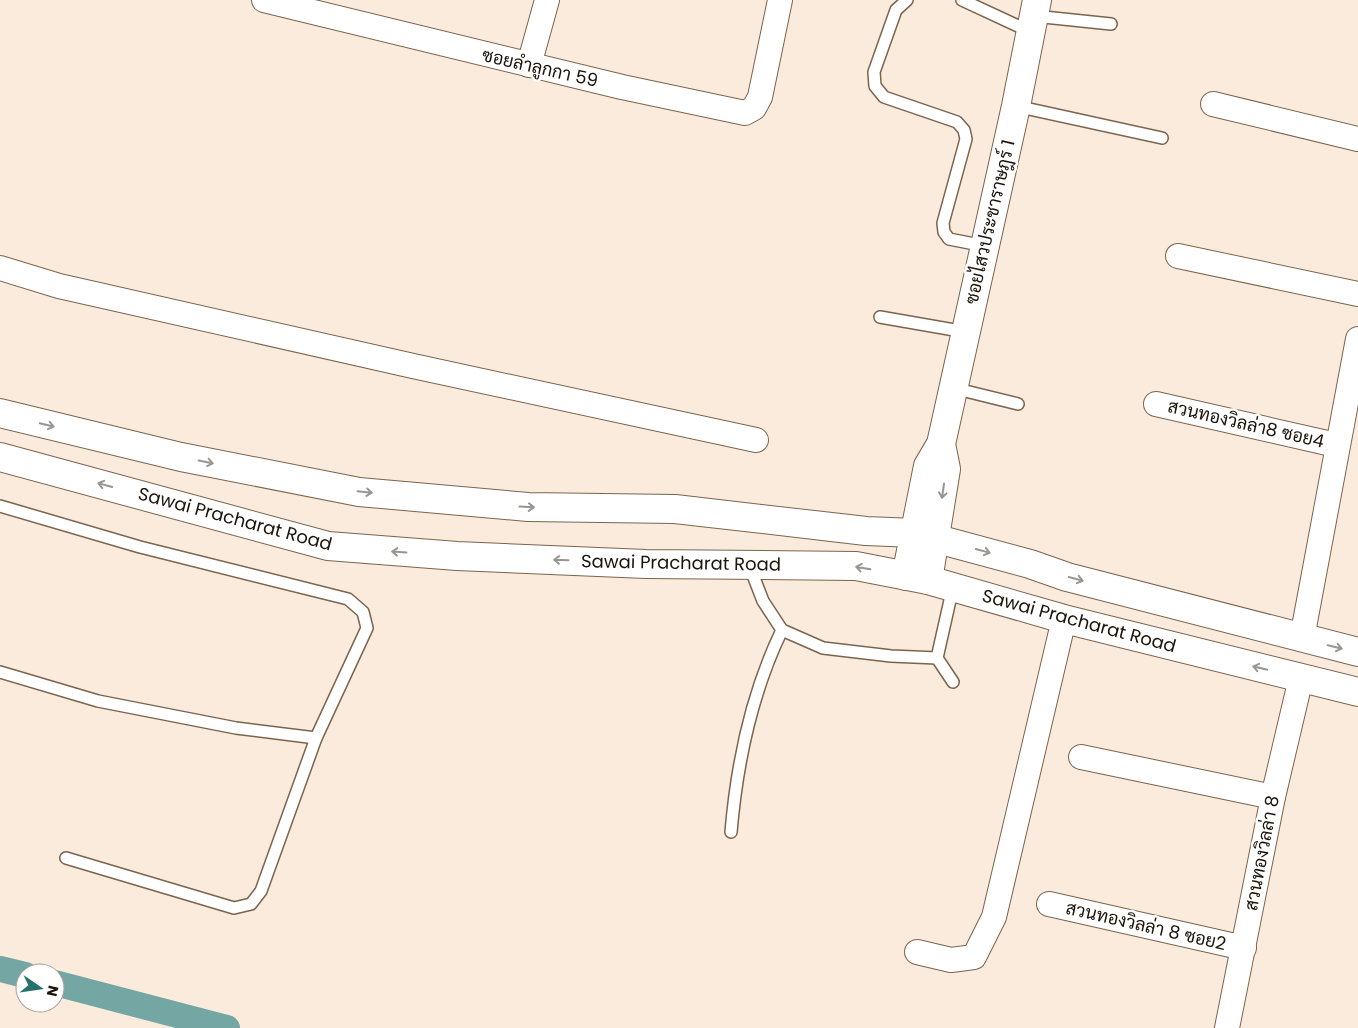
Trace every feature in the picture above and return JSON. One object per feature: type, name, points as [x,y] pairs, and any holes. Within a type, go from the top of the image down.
[{"type":"main road","name":"ซอยไสวประชาราษฎร์ 1","points":[[926,536],[946,469],[941,444],[1016,106],[1034,16]]},
{"type":"main road","points":[[0,413],[181,457],[359,492],[528,507],[676,509],[926,536],[1030,564],[1067,577],[1358,652]]},
{"type":"main road","name":"Sawai Pracharat Road","points":[[0,457],[328,546],[457,556],[646,564],[856,566],[929,581],[1064,619],[1358,692]]},
{"type":"main road","points":[[926,536],[929,581]]},
{"type":"main road","points":[[1019,605],[1030,564]]},
{"type":"street","name":"ซอยลำลูกกา 59","points":[[264,0],[529,65],[744,113],[754,108],[760,97],[780,0]]},
{"type":"street","points":[[529,65],[547,0]]},
{"type":"street","points":[[1213,104],[1358,139]]},
{"type":"street","points":[[1178,256],[1358,294]]},
{"type":"street","points":[[0,268],[59,286],[404,364],[756,440]]},
{"type":"street","points":[[1302,638],[1336,445],[1358,340]]},
{"type":"street","name":"สวนทองวิลล่า8 ซอย4","points":[[1156,404],[1336,445]]},
{"type":"street","points":[[917,952],[951,960],[974,957],[994,917],[1064,619]]},
{"type":"street","name":"สวนทองวิลล่า 8","points":[[1227,1028],[1273,797],[1302,678]]},
{"type":"street","points":[[1081,757],[1273,797]]},
{"type":"street","name":"สวนทองวิลล่า 8 ซอย2","points":[[1049,904],[1244,948]]},
{"type":"lane","points":[[907,0],[896,10],[874,72],[876,86],[884,97],[957,122],[964,130],[966,140],[943,223],[944,232],[949,239],[985,246]]},
{"type":"lane","points":[[962,0],[1034,16],[1111,24]]},
{"type":"lane","points":[[1016,106],[1162,138]]},
{"type":"lane","points":[[880,317],[966,332]]},
{"type":"lane","points":[[953,388],[1018,404]]},
{"type":"lane","points":[[0,506],[140,547],[348,599],[363,612],[367,628],[316,738],[261,892],[251,904],[234,908],[66,858]]},
{"type":"lane","points":[[749,565],[763,601],[782,630],[823,648],[891,656],[937,658]]},
{"type":"lane","points":[[929,581],[937,658],[953,682]]},
{"type":"lane","points":[[731,832],[736,779],[754,700],[770,654],[782,630]]},
{"type":"lane","points":[[0,672],[98,701],[236,728],[316,738]]},
{"type":"waterway","points":[[0,969],[15,973]]},
{"type":"waterway","points":[[65,986],[227,1028]]}]
